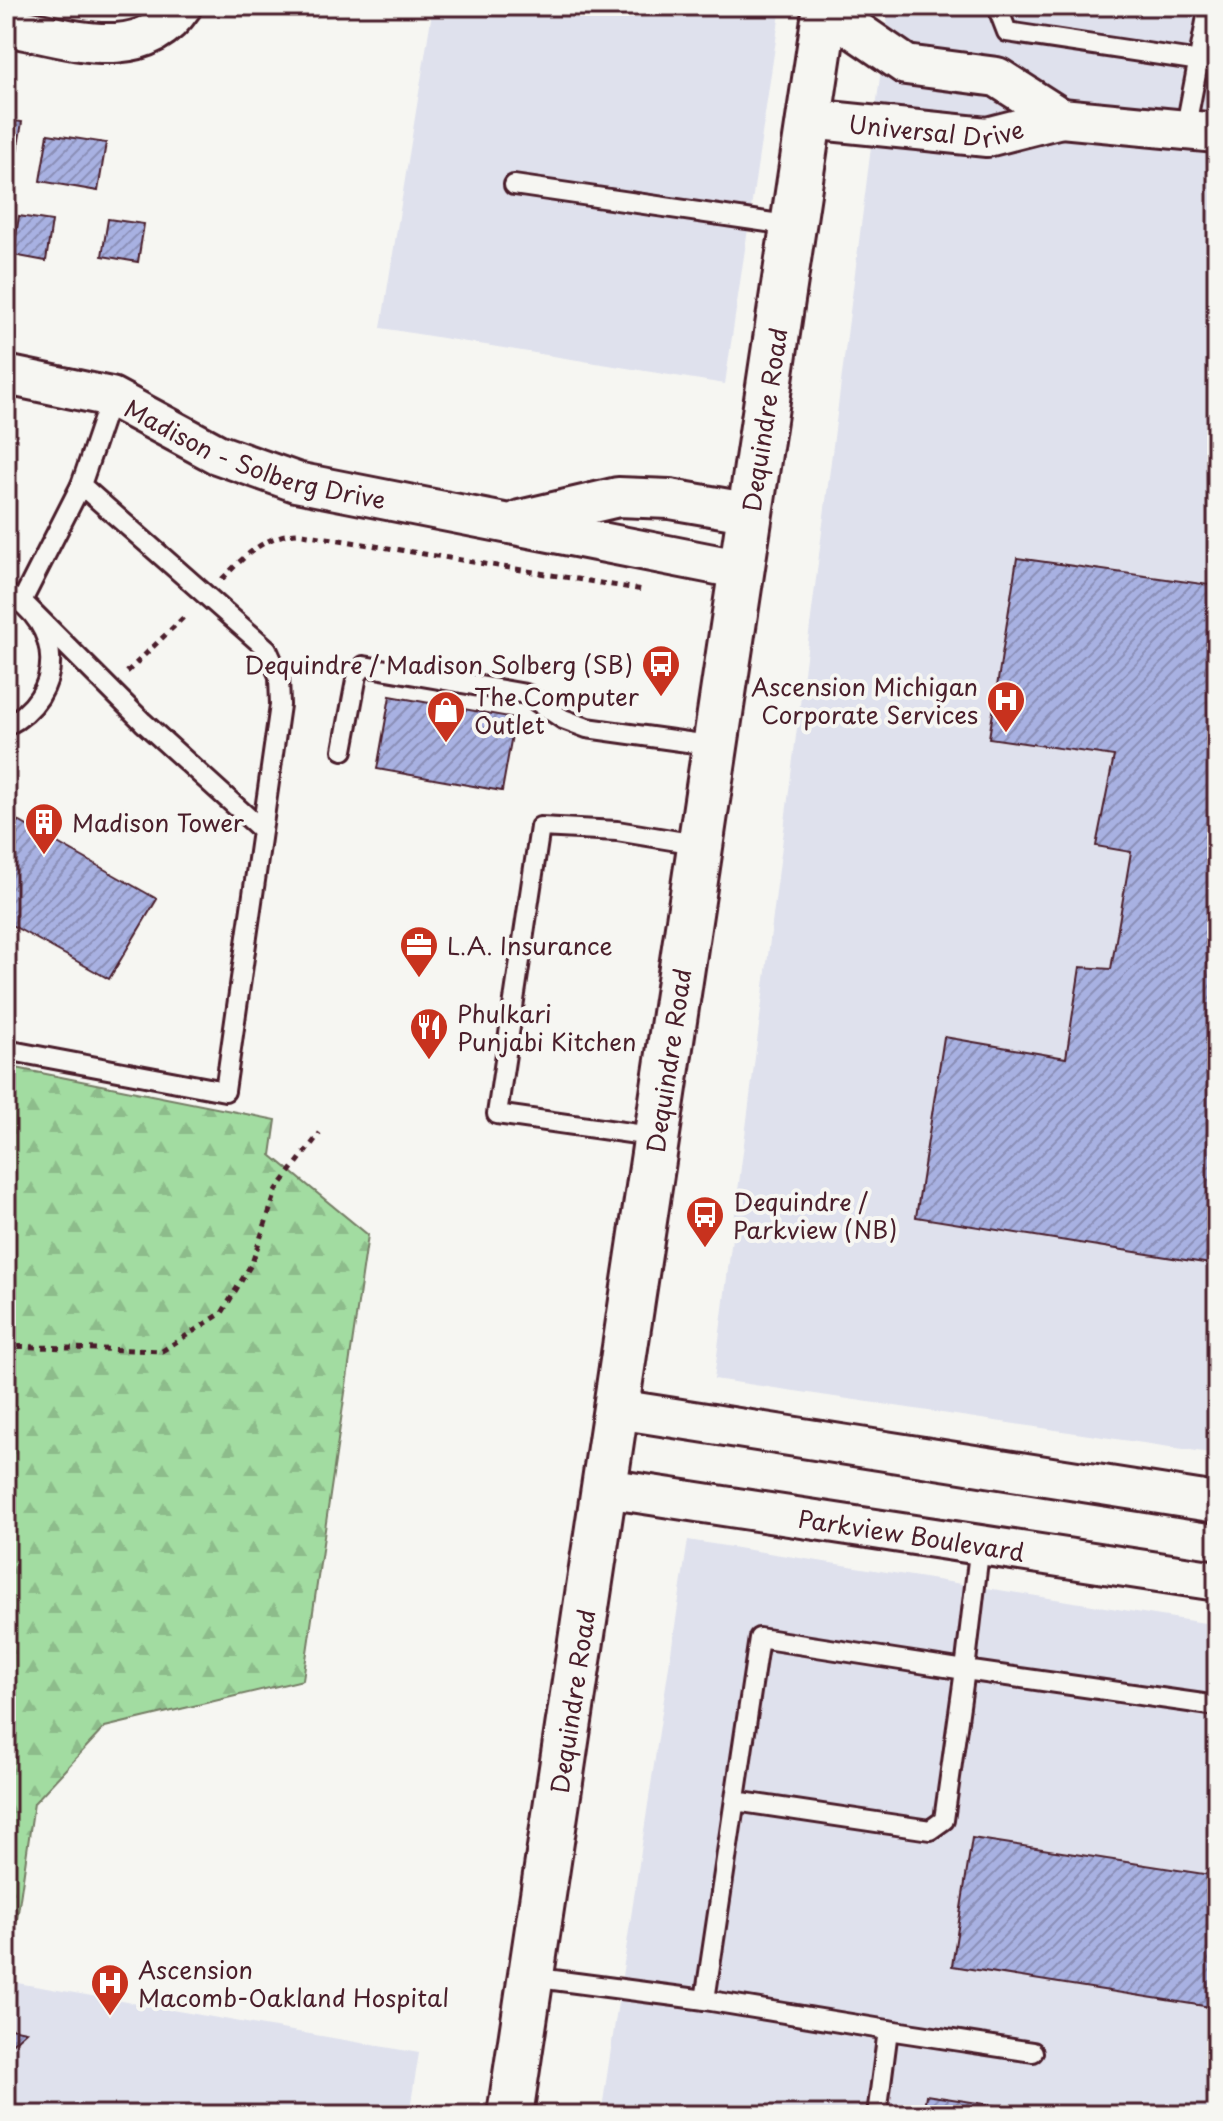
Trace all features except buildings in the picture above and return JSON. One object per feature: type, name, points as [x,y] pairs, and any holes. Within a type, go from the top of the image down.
[{"type":"main road","name":"Dequindre Road","points":[[510,2115],[752,513],[822,8]]},
{"type":"street","points":[[6,26],[122,44],[146,39],[169,25],[182,6]]},
{"type":"street","name":"Universal Drive","points":[[822,8],[906,65],[997,77],[1061,118]]},
{"type":"street","name":"Universal Drive","points":[[809,119],[987,137],[1061,118],[1201,132]]},
{"type":"street","name":"Madison - Solberg Drive","points":[[6,375],[111,397],[256,470],[398,503],[743,570]]},
{"type":"street","name":"Madison - Solberg Drive","points":[[510,523],[618,497],[670,499],[752,513]]},
{"type":"street","points":[[617,1409],[1217,1503]]},
{"type":"street","name":"Parkview Boulevard","points":[[605,1488],[1217,1581]]},
{"type":"lane","points":[[997,6],[1007,32],[1200,61]]},
{"type":"lane","points":[[1201,132],[1200,61],[1209,6]]},
{"type":"lane","points":[[514,185],[794,226]]},
{"type":"lane","points":[[14,597],[81,485],[111,397]]},
{"type":"lane","points":[[6,1050],[225,1091],[280,705],[279,676],[267,649],[81,485]]},
{"type":"lane","points":[[6,726],[21,719],[38,701],[49,678],[51,653],[46,633],[14,597]]},
{"type":"lane","points":[[14,597],[143,722],[262,830]]},
{"type":"lane","points":[[343,750],[357,675],[364,666],[526,694],[544,702],[563,719],[587,728],[716,746]]},
{"type":"lane","points":[[658,1137],[497,1114],[540,827],[617,831],[702,845]]},
{"type":"lane","points":[[735,1801],[930,1830],[944,1820],[980,1544]]},
{"type":"lane","points":[[705,2000],[759,1638],[1217,1706]]},
{"type":"lane","points":[[531,1977],[705,2000],[1033,2052]]},
{"type":"lane","points":[[877,2115],[888,2030]]},
{"type":"path","points":[[219,582],[257,546],[271,538],[297,533],[656,592]]},
{"type":"path","points":[[127,672],[187,614]]},
{"type":"path","points":[[6,1346],[162,1351],[222,1313],[252,1263],[277,1189],[320,1133]]},
{"type":"shaded area","points":[[433,6],[781,6],[725,384],[381,328]]},
{"type":"shaded area","name":"Ascension Michigan Corporate Services","points":[[889,6],[1217,6],[1217,1454],[714,1379]]},
{"type":"shaded area","points":[[688,1540],[1217,1625],[1217,2115],[601,2115]]},
{"type":"shaded area","name":"Ascension Macomb-Oakland Hospital","points":[[6,1981],[419,2053],[409,2115],[6,2115]]},
{"type":"green space","points":[[6,1066],[276,1120],[271,1155],[368,1235],[303,1680],[105,1727],[34,1803],[8,1981]]},
{"type":"place","name":"Dequindre / Madison Solberg (SB)","points":[[661,698]]},
{"type":"place","name":"Ascension Michigan Corporate Services","points":[[1006,734]]},
{"type":"place","name":"The Computer Outlet","points":[[446,744]]},
{"type":"place","name":"Madison Tower","points":[[44,856]]},
{"type":"place","name":"L.A. Insurance","points":[[419,979]]},
{"type":"place","name":"Phulkari Punjabi Kitchen","points":[[429,1061]]},
{"type":"place","name":"Dequindre / Parkview (NB)","points":[[705,1249]]},
{"type":"place","name":"Ascension Macomb-Oakland Hospital","points":[[110,2017]]}]
